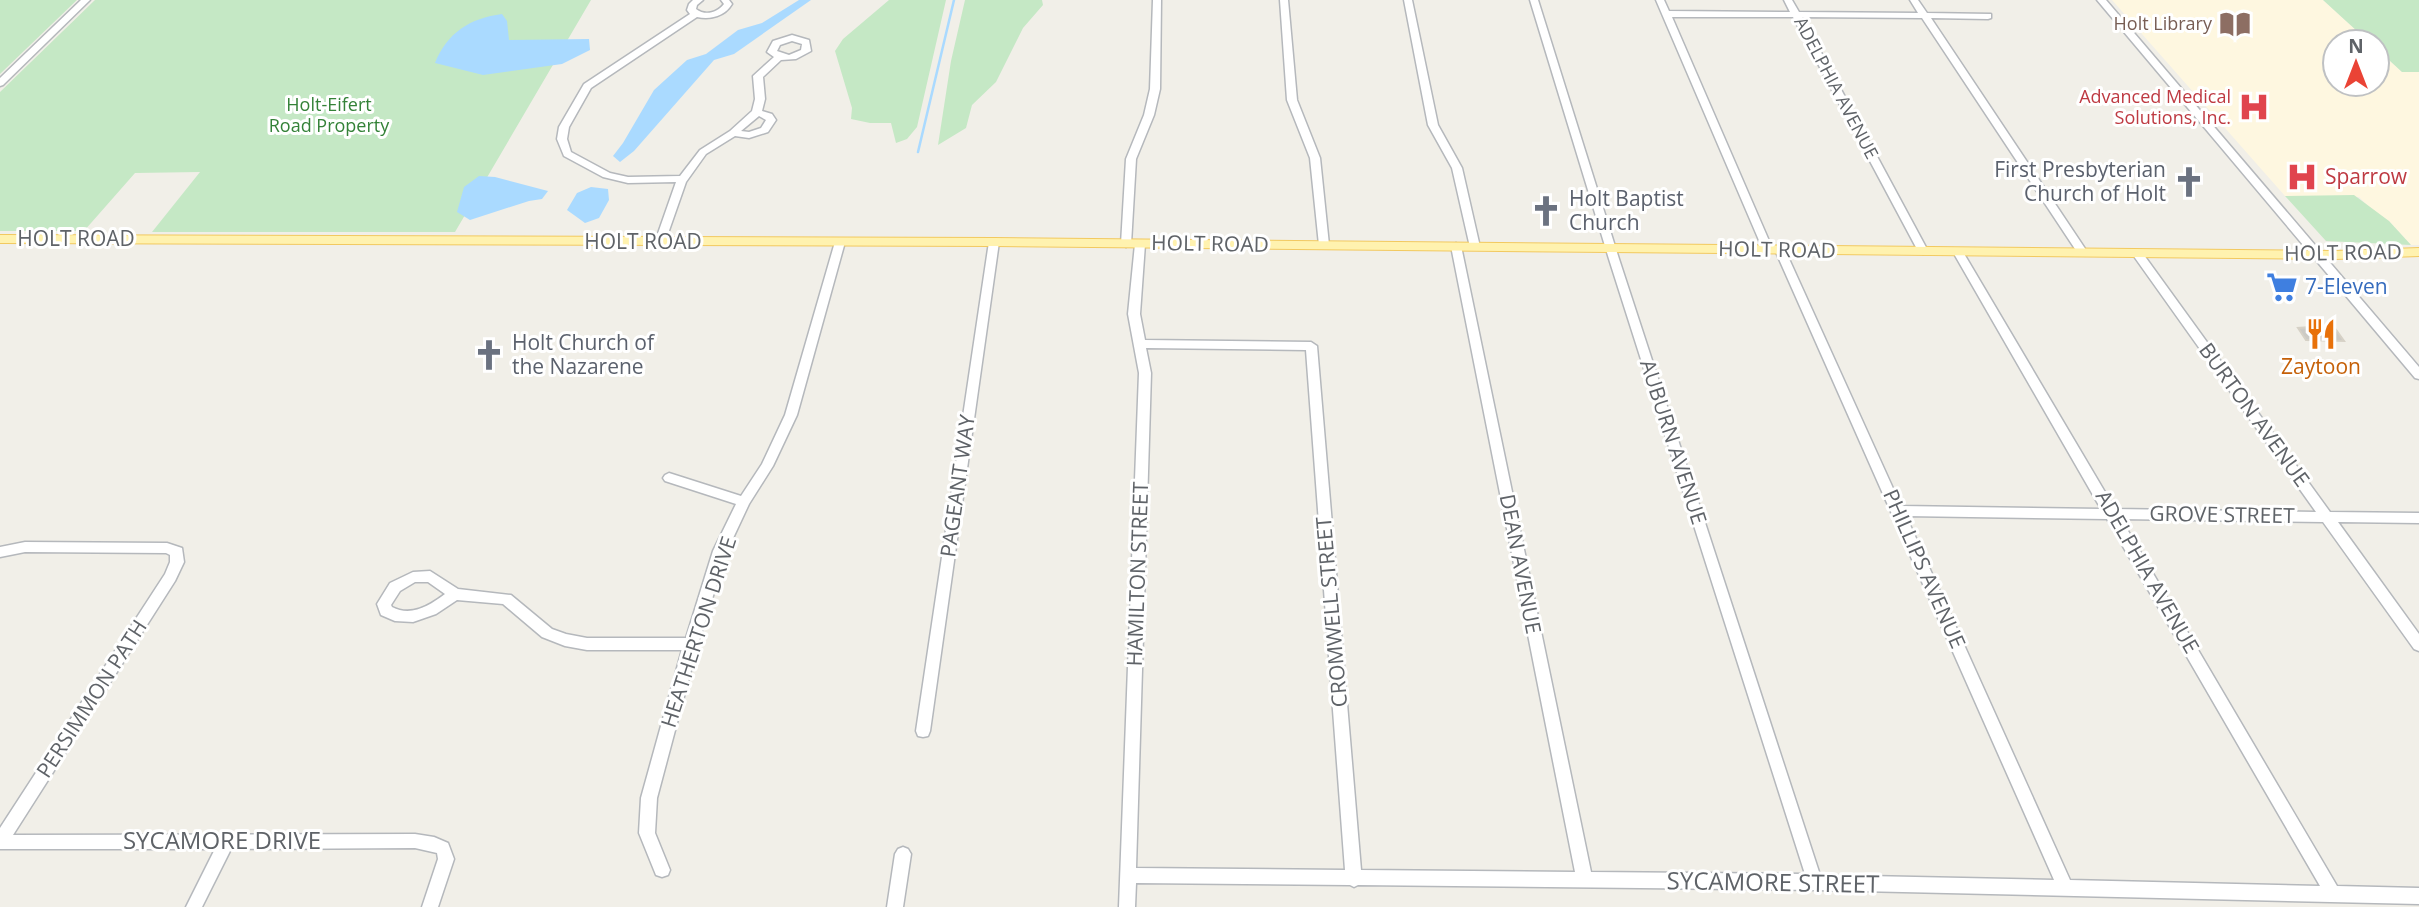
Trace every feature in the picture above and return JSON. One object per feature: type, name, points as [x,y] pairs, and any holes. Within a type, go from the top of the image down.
[{"type":"main road","name":"HOLT ROAD","points":[[0,239],[994,242],[2316,255],[2419,252]]},
{"type":"street","points":[[0,83],[86,0]]},
{"type":"street","points":[[699,0],[691,10],[696,14],[708,16],[720,13],[727,7],[725,0]]},
{"type":"street","name":"HAMILTON STREET","points":[[1127,907],[1145,373],[1134,314],[1131,159],[1149,115],[1154,89],[1157,0]]},
{"type":"street","points":[[1284,0],[1292,100],[1315,158],[1324,245]]},
{"type":"street","points":[[1408,0],[1433,125],[1457,168],[1475,247]]},
{"type":"street","name":"AUBURN AVENUE","points":[[1534,0],[1815,883]]},
{"type":"street","name":"PHILLIPS AVENUE","points":[[1660,0],[1774,250],[1898,511],[2066,889]]},
{"type":"street","name":"ADELPHIA AVENUE","points":[[1788,0],[1923,251]]},
{"type":"street","points":[[1914,0],[2083,253]]},
{"type":"street","points":[[2101,0],[2419,376]]},
{"type":"street","points":[[683,179],[628,180],[607,175],[568,154],[562,139],[564,127],[587,86],[696,14]]},
{"type":"street","points":[[1666,14],[1988,16]]},
{"type":"street","points":[[660,242],[683,179],[703,152],[733,133],[757,111],[760,99],[758,76],[779,57]]},
{"type":"street","points":[[733,133],[749,135],[765,130],[771,120],[769,116],[757,111]]},
{"type":"street","name":"HEATHERTON DRIVE","points":[[662,870],[647,833],[649,798],[691,644],[720,551],[744,502],[767,466],[791,415],[840,242]]},
{"type":"street","name":"PAGEANT WAY","points":[[923,731],[994,242]]},
{"type":"street","name":"DEAN AVENUE","points":[[1456,246],[1585,881]]},
{"type":"street","name":"ADELPHIA AVENUE","points":[[1958,252],[2113,513],[2333,894]]},
{"type":"street","name":"BURTON AVENUE","points":[[2137,253],[2419,645]]},
{"type":"street","name":"CROMWELL STREET","points":[[1140,344],[1311,346],[1354,879]]},
{"type":"street","points":[[669,478],[744,502]]},
{"type":"street","name":"GROVE STREET","points":[[1898,511],[2419,518]]},
{"type":"street","name":"PERSIMMON PATH","points":[[0,552],[25,547],[167,548],[177,552],[177,562],[170,577],[0,842]]},
{"type":"street","points":[[455,594],[438,607],[411,617],[393,616],[386,611],[384,604],[390,591],[413,577],[429,576],[455,594],[506,599],[547,633],[565,640],[587,644],[691,644]]},
{"type":"street","points":[[194,907],[227,841]]},
{"type":"street","name":"SYCAMORE DRIVE","points":[[0,842],[415,841],[443,848],[446,859],[430,907]]},
{"type":"street","points":[[895,907],[903,854]]},
{"type":"street","name":"SYCAMORE STREET","points":[[1128,875],[1815,883],[2419,896]]},
{"type":"shaded area","points":[[2112,0],[2323,0],[2354,28],[2321,28],[2321,98],[2391,98],[2391,62],[2402,72],[2419,72],[2419,245],[2411,245],[2389,221],[2376,214],[2359,197],[2285,196]]},
{"type":"green space","points":[[0,0],[77,0],[0,74]]},
{"type":"green space","name":"Holt-Eifert Road Property","points":[[95,0],[591,0],[455,232],[152,232],[200,172],[135,173],[84,231],[0,231],[0,92]]},
{"type":"green space","points":[[889,0],[946,0],[917,127],[907,139],[896,143],[891,123],[851,119],[852,108],[835,51],[843,39]]},
{"type":"green space","points":[[965,0],[1042,0],[1043,5],[1023,28],[996,82],[972,105],[966,128],[938,145],[951,61]]},
{"type":"green space","points":[[2323,0],[2419,0],[2419,72],[2402,72],[2391,62],[2391,28],[2354,28]]},
{"type":"green space","points":[[2354,195],[2389,221],[2411,245],[2326,241],[2285,196]]},
{"type":"water","points":[[799,0],[811,0],[734,54],[714,60],[634,151],[620,162],[613,156],[654,90],[687,60],[706,54],[738,30],[762,23]]},
{"type":"water","points":[[502,14],[507,21],[509,40],[589,39],[590,50],[562,64],[483,75],[435,63],[446,43],[461,29],[480,19]]},
{"type":"water","points":[[479,176],[495,177],[548,191],[542,199],[470,220],[457,212],[464,187]]},
{"type":"water","points":[[591,187],[608,189],[609,200],[599,218],[585,223],[567,210],[577,193]]},
{"type":"building","name":"Zaytoon","points":[[2334,327],[2344,341],[2306,340],[2298,328]]},
{"type":"waterway","points":[[918,152],[954,0]]},
{"type":"place","name":"Holt Library","points":[[2235,24]]},
{"type":"place","name":"Advanced Medical Solutions, Inc.","points":[[2254,107]]},
{"type":"place","name":"Sparrow","points":[[2302,177]]},
{"type":"place","name":"First Presbyterian Church of Holt","points":[[2189,182]]},
{"type":"place","name":"Holt Baptist Church","points":[[1546,211]]},
{"type":"place","name":"7-Eleven","points":[[2282,287]]},
{"type":"place","name":"Zaytoon","points":[[2321,334]]},
{"type":"place","name":"Holt Church of the Nazarene","points":[[489,355]]}]
